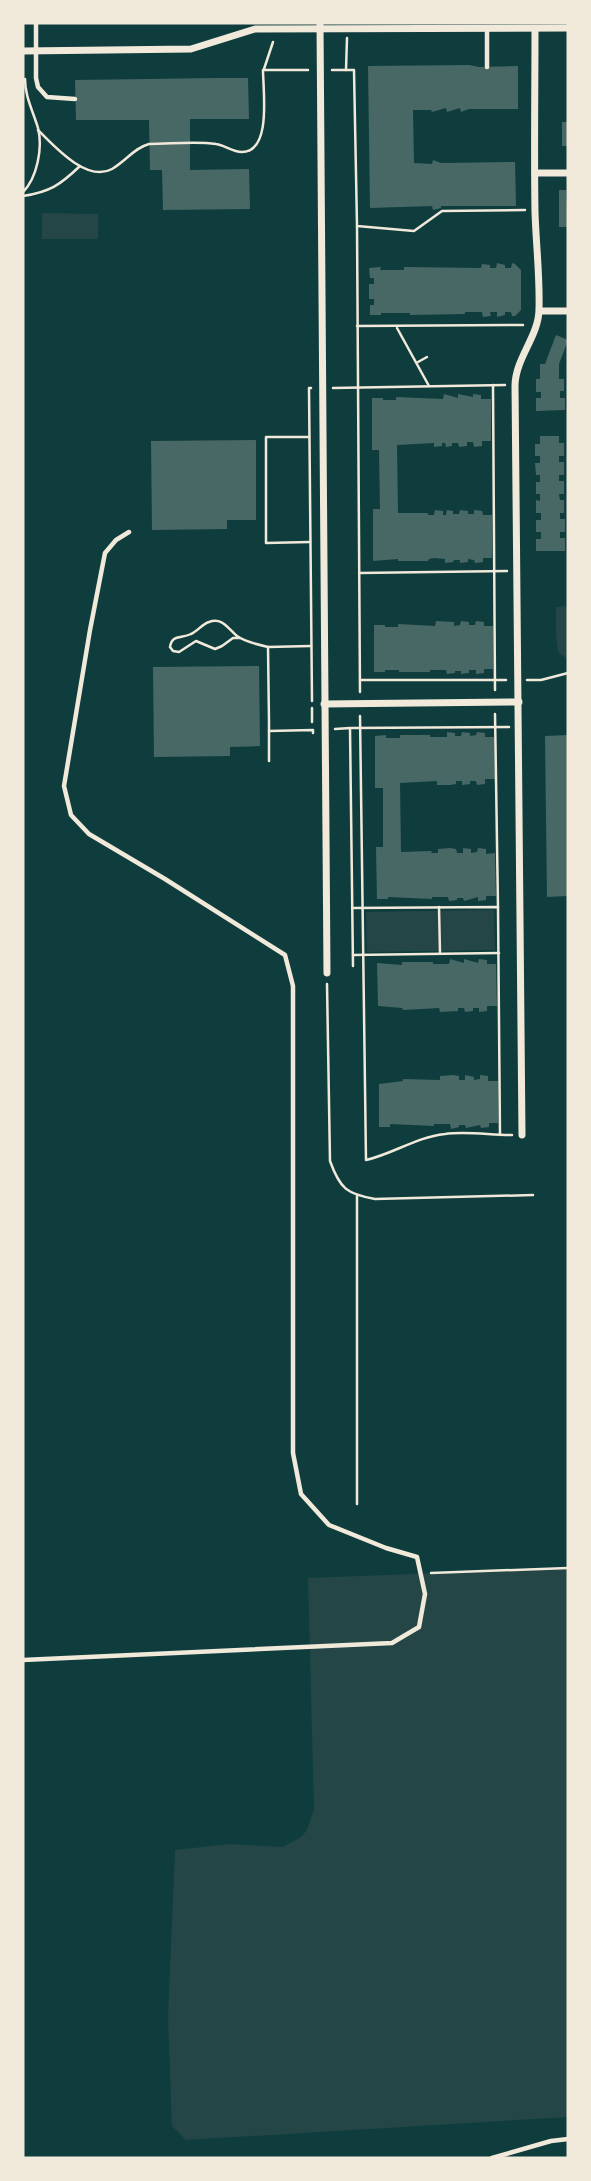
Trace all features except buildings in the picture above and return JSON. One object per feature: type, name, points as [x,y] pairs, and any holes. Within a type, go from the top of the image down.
[{"type":"street","points":[[320,27],[327,974]]},
{"type":"street","points":[[23,51],[191,49],[255,29],[568,28]]},
{"type":"street","points":[[522,1135],[515,385],[522,357],[540,311],[535,209],[535,29]]},
{"type":"street","points":[[535,173],[568,173]]},
{"type":"street","points":[[540,311],[568,311]]},
{"type":"street","points":[[324,704],[519,702]]},
{"type":"lane","points":[[36,23],[36,79],[42,93],[53,99],[75,99]]},
{"type":"lane","points":[[487,29],[487,67]]},
{"type":"lane","points":[[23,1660],[392,1643],[419,1627],[425,1594],[416,1557],[329,1525],[301,1494],[293,1453],[293,986],[285,955],[166,879],[89,834],[71,816],[64,786],[105,553],[116,540],[129,533]]},
{"type":"lane","points":[[492,2158],[551,2141],[568,2139]]},
{"type":"path","points":[[346,70],[347,30]]},
{"type":"path","points":[[38,130],[79,166],[95,172],[110,170],[140,147],[149,144],[218,144],[243,152],[253,149],[261,139],[264,129],[263,70],[273,42]]},
{"type":"path","points":[[263,70],[355,70],[366,1160],[382,1156],[412,1142],[445,1134],[522,1135]]},
{"type":"path","points":[[23,194],[37,165],[38,130],[26,97],[25,77]]},
{"type":"path","points":[[23,194],[47,191],[58,186],[79,166]]},
{"type":"path","points":[[356,226],[414,231],[442,211],[535,209]]},
{"type":"path","points":[[357,326],[537,324]]},
{"type":"path","points":[[396,326],[429,386]]},
{"type":"path","points":[[416,363],[427,357]]},
{"type":"path","points":[[493,385],[500,1135]]},
{"type":"path","points":[[332,388],[515,385]]},
{"type":"path","points":[[269,731],[314,729],[309,437],[309,388],[312,388]]},
{"type":"path","points":[[309,437],[265,438],[266,543],[310,542]]},
{"type":"path","points":[[359,573],[517,570]]},
{"type":"path","points":[[239,638],[221,622],[211,621],[190,635],[174,638],[170,649],[179,652],[199,641],[215,649],[233,638],[268,647],[311,646]]},
{"type":"path","points":[[227,642],[229,627]]},
{"type":"path","points":[[268,647],[268,761]]},
{"type":"path","points":[[360,680],[541,680],[568,673]]},
{"type":"path","points":[[335,729],[519,727]]},
{"type":"path","points":[[350,728],[353,966]]},
{"type":"path","points":[[350,784],[361,784]]},
{"type":"path","points":[[351,852],[362,852]]},
{"type":"path","points":[[352,908],[498,906]]},
{"type":"path","points":[[439,907],[440,954]]},
{"type":"path","points":[[353,955],[499,953]]},
{"type":"path","points":[[327,974],[330,1161],[344,1189],[358,1196],[375,1199],[533,1195]]},
{"type":"path","points":[[358,1196],[358,1504]]},
{"type":"path","points":[[421,1573],[568,1568]]},
{"type":"shaded area","points":[[42,213],[98,214],[98,239],[42,239]]},
{"type":"shaded area","points":[[568,606],[568,660],[558,652],[556,607]]},
{"type":"shaded area","points":[[494,910],[495,950],[367,952],[366,912]]},
{"type":"shaded area","points":[[568,1568],[568,2117],[186,2140],[172,2126],[168,2016],[175,1850],[230,1844],[283,1847],[301,1837],[307,1830],[314,1809],[308,1578]]}]
